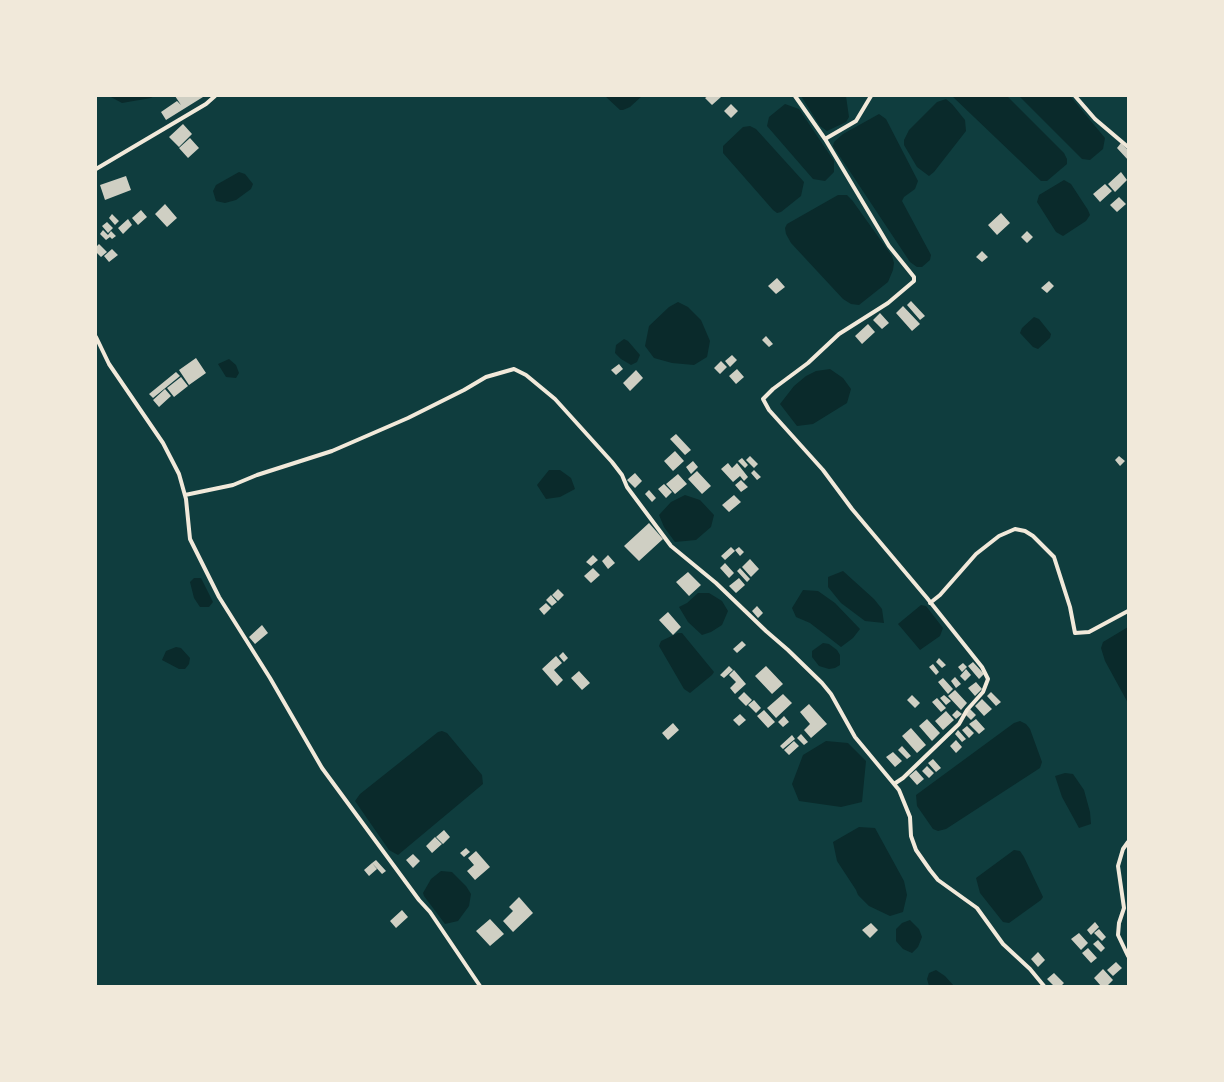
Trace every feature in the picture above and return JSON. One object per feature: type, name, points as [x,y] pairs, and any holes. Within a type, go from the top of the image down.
[{"type":"street","points":[[96,169],[206,104],[215,96]]},
{"type":"street","points":[[795,96],[825,139],[889,246],[914,277],[914,281],[888,303],[839,334],[808,363],[773,389],[763,399],[769,410],[823,470],[852,509],[982,667],[988,682],[983,692],[967,710],[959,724],[903,778],[894,784]]},
{"type":"street","points":[[825,139],[856,121],[871,96]]},
{"type":"street","points":[[1075,96],[1095,119],[1128,147]]},
{"type":"street","points":[[96,337],[109,364],[163,443],[179,474],[185,495],[190,539],[219,597],[270,678],[322,768],[419,900],[430,912],[480,986]]},
{"type":"street","points":[[185,495],[233,484],[332,451],[408,418],[464,390],[486,376],[514,369],[526,375],[555,399],[612,462],[622,475],[627,487],[671,546],[716,583],[822,683],[831,694],[855,736],[900,790],[910,817],[911,836],[916,850],[930,870],[938,880],[977,908],[1003,944],[1030,969],[1044,986]]},
{"type":"street","points":[[930,603],[940,595],[976,554],[999,536],[1015,529],[1025,531],[1033,536],[1054,557],[1070,607],[1075,633],[1081,634],[1089,632],[1128,612]]},
{"type":"street","points":[[1128,842],[1123,849],[1118,866],[1124,908],[1119,923],[1118,935],[1128,956]]},
{"type":"water","points":[[109,96],[154,96],[151,98],[122,103]]},
{"type":"water","points":[[605,96],[642,96],[630,107],[620,110]]},
{"type":"water","points":[[801,96],[846,96],[849,117],[846,122],[827,131],[820,126]]},
{"type":"water","points":[[952,96],[1007,96],[1064,153],[1067,159],[1067,164],[1047,181],[1041,181]]},
{"type":"water","points":[[1019,96],[1070,96],[1105,138],[1103,149],[1090,160],[1082,159]]},
{"type":"water","points":[[946,99],[965,120],[966,131],[934,172],[929,176],[917,167],[904,145],[904,140],[909,130],[937,102]]},
{"type":"water","points":[[785,104],[799,109],[834,161],[834,172],[825,181],[813,179],[767,126],[769,117]]},
{"type":"water","points":[[879,114],[886,119],[918,181],[915,189],[904,197],[902,201],[931,255],[930,260],[922,267],[917,267],[910,262],[833,146],[834,142],[843,134]]},
{"type":"water","points":[[750,126],[756,129],[804,182],[801,196],[781,212],[777,213],[773,210],[723,153],[723,146],[743,127]]},
{"type":"water","points":[[239,172],[245,174],[253,184],[251,189],[236,200],[225,203],[216,201],[213,191],[216,185]]},
{"type":"water","points":[[1064,180],[1071,184],[1090,215],[1086,221],[1063,236],[1056,232],[1037,202],[1039,195]]},
{"type":"water","points":[[838,195],[847,195],[852,200],[892,256],[894,263],[888,282],[859,305],[851,304],[843,299],[791,243],[786,234],[785,228],[787,224]]},
{"type":"water","points":[[678,302],[688,307],[701,320],[710,341],[707,357],[694,365],[672,363],[654,358],[645,346],[649,326],[669,307]]},
{"type":"water","points":[[1034,317],[1039,319],[1051,334],[1050,338],[1038,349],[1033,347],[1020,333],[1022,328]]},
{"type":"water","points":[[624,339],[628,341],[640,355],[637,362],[631,365],[615,353],[616,345]]},
{"type":"water","points":[[229,359],[236,365],[239,373],[236,378],[226,377],[218,364]]},
{"type":"water","points":[[830,369],[843,378],[851,389],[847,403],[813,424],[797,426],[780,404],[794,386],[806,376],[816,371]]},
{"type":"water","points":[[549,470],[560,470],[571,478],[575,489],[560,497],[546,499],[537,485]]},
{"type":"water","points":[[685,495],[700,500],[714,515],[711,527],[696,540],[675,542],[664,527],[659,515],[671,502]]},
{"type":"water","points":[[843,571],[874,599],[882,609],[884,623],[865,621],[841,603],[828,587],[828,577]]},
{"type":"water","points":[[194,578],[201,578],[213,602],[209,607],[200,607],[194,598],[190,582]]},
{"type":"water","points":[[803,590],[818,591],[835,603],[860,629],[853,638],[841,647],[810,623],[796,617],[792,608]]},
{"type":"water","points":[[698,593],[709,593],[722,601],[728,611],[722,625],[711,632],[702,635],[688,622],[679,607],[687,603]]},
{"type":"water","points":[[921,605],[926,606],[943,628],[940,636],[920,650],[898,624]]},
{"type":"water","points":[[1128,627],[1128,703],[1105,661],[1101,648],[1103,642]]},
{"type":"water","points":[[678,633],[682,633],[714,672],[690,693],[684,689],[659,646],[661,641]]},
{"type":"water","points":[[823,643],[829,644],[837,650],[840,655],[840,665],[829,669],[819,666],[812,657],[812,651]]},
{"type":"water","points":[[176,647],[181,648],[190,658],[189,664],[185,669],[179,669],[162,660],[166,651]]},
{"type":"water","points":[[1020,721],[1026,724],[1030,729],[1042,762],[1040,768],[946,829],[938,831],[933,829],[917,806],[916,795],[1014,723]]},
{"type":"water","points":[[442,731],[447,733],[482,775],[483,784],[398,855],[389,850],[355,801],[360,794],[438,732]]},
{"type":"water","points":[[826,741],[848,743],[866,761],[862,802],[841,807],[799,801],[792,784],[803,755]]},
{"type":"water","points":[[1065,773],[1073,774],[1084,790],[1090,812],[1091,824],[1079,828],[1062,797],[1055,776]]},
{"type":"water","points":[[859,827],[875,828],[904,881],[907,895],[903,912],[890,916],[869,906],[858,895],[837,861],[833,842]]},
{"type":"water","points":[[1014,850],[1020,851],[1024,857],[1043,897],[1009,923],[1003,922],[980,893],[976,878]]},
{"type":"water","points":[[441,871],[452,872],[466,886],[471,894],[469,906],[458,921],[445,924],[423,893],[431,879]]},
{"type":"water","points":[[910,920],[919,929],[922,937],[918,947],[912,953],[903,949],[896,941],[896,929],[902,923]]},
{"type":"water","points":[[936,970],[945,976],[954,986],[929,986],[927,979],[929,973]]},
{"type":"building","points":[[175,96],[203,97],[166,120],[161,112],[177,101],[181,105]]},
{"type":"building","points":[[708,96],[721,97],[712,105],[705,98]]},
{"type":"building","points":[[731,104],[738,111],[731,118],[724,111]]},
{"type":"building","points":[[183,124],[192,134],[179,147],[169,137]]},
{"type":"building","points":[[190,138],[199,148],[188,158],[179,148]]},
{"type":"building","points":[[1121,143],[1128,150],[1128,160],[1117,148]]},
{"type":"building","points":[[1121,172],[1127,180],[1115,192],[1108,184]]},
{"type":"building","points":[[126,176],[131,190],[105,200],[100,185]]},
{"type":"building","points":[[1105,184],[1112,191],[1100,202],[1093,194]]},
{"type":"building","points":[[1119,197],[1126,204],[1117,212],[1110,205]]},
{"type":"building","points":[[165,204],[177,218],[167,227],[155,214]]},
{"type":"building","points":[[141,210],[147,217],[138,225],[132,218]]},
{"type":"building","points":[[1001,213],[1010,223],[997,235],[988,225]]},
{"type":"building","points":[[112,214],[119,221],[115,225],[109,218]]},
{"type":"building","points":[[128,219],[132,225],[123,234],[118,228]]},
{"type":"building","points":[[107,222],[113,228],[108,233],[102,226]]},
{"type":"building","points":[[103,230],[108,235],[111,231],[116,236],[112,239],[110,237],[106,240],[100,234]]},
{"type":"building","points":[[1027,231],[1033,237],[1027,243],[1021,237]]},
{"type":"building","points":[[99,244],[107,252],[101,257],[96,252],[96,247]]},
{"type":"building","points":[[112,249],[118,255],[109,262],[104,256]]},
{"type":"building","points":[[982,251],[988,257],[982,262],[976,257]]},
{"type":"building","points":[[777,278],[785,287],[776,294],[768,286]]},
{"type":"building","points":[[1049,281],[1054,286],[1047,293],[1041,288]]},
{"type":"building","points":[[911,301],[925,316],[920,320],[907,305]]},
{"type":"building","points":[[903,306],[920,324],[912,331],[896,313]]},
{"type":"building","points":[[880,313],[889,323],[882,329],[873,320]]},
{"type":"building","points":[[868,324],[875,332],[862,344],[855,336]]},
{"type":"building","points":[[766,336],[773,344],[769,347],[762,340]]},
{"type":"building","points":[[732,355],[737,360],[730,367],[725,361]]},
{"type":"building","points":[[196,358],[206,373],[189,385],[179,370]]},
{"type":"building","points":[[721,361],[727,367],[720,374],[714,368]]},
{"type":"building","points":[[619,364],[623,369],[616,375],[611,370]]},
{"type":"building","points":[[737,369],[744,377],[736,384],[729,376]]},
{"type":"building","points":[[636,370],[643,378],[630,391],[623,383]]},
{"type":"building","points":[[176,372],[180,376],[153,398],[149,394]]},
{"type":"building","points":[[181,377],[188,386],[174,397],[167,388]]},
{"type":"building","points":[[165,389],[171,396],[159,407],[153,400]]},
{"type":"building","points":[[676,434],[691,450],[685,455],[670,439]]},
{"type":"building","points":[[675,451],[684,461],[673,471],[664,461]]},
{"type":"building","points":[[750,456],[758,464],[754,468],[746,460]]},
{"type":"building","points":[[1119,456],[1125,461],[1120,466],[1115,460]]},
{"type":"building","points":[[742,458],[748,465],[745,468],[738,461]]},
{"type":"building","points":[[693,461],[698,467],[691,474],[686,467]]},
{"type":"building","points":[[728,463],[732,468],[737,463],[748,477],[744,481],[740,476],[733,482],[721,469]]},
{"type":"building","points":[[754,470],[761,477],[757,480],[751,473]]},
{"type":"building","points":[[697,471],[711,486],[702,494],[688,479]]},
{"type":"building","points":[[635,473],[642,481],[635,488],[627,480]]},
{"type":"building","points":[[678,474],[687,484],[675,494],[666,484]]},
{"type":"building","points":[[741,480],[748,487],[741,492],[735,485]]},
{"type":"building","points":[[664,484],[672,492],[666,498],[658,489]]},
{"type":"building","points":[[649,490],[656,498],[652,502],[645,494]]},
{"type":"building","points":[[734,495],[741,502],[729,512],[722,505]]},
{"type":"building","points":[[649,523],[663,539],[639,561],[624,546]]},
{"type":"building","points":[[731,547],[735,551],[725,560],[721,556]]},
{"type":"building","points":[[739,547],[744,552],[740,556],[735,550]]},
{"type":"building","points":[[593,555],[598,560],[591,566],[586,562]]},
{"type":"building","points":[[608,555],[615,563],[608,569],[602,561]]},
{"type":"building","points":[[750,559],[759,569],[751,577],[742,567]]},
{"type":"building","points":[[725,563],[734,573],[729,578],[720,568]]},
{"type":"building","points":[[593,568],[600,575],[591,583],[584,576]]},
{"type":"building","points":[[740,568],[750,579],[747,582],[737,571]]},
{"type":"building","points":[[688,572],[701,585],[689,596],[676,582]]},
{"type":"building","points":[[739,578],[745,585],[736,593],[729,586]]},
{"type":"building","points":[[558,589],[564,595],[558,601],[552,595]]},
{"type":"building","points":[[551,595],[557,602],[552,606],[546,600]]},
{"type":"building","points":[[546,603],[551,608],[544,615],[539,609]]},
{"type":"building","points":[[757,606],[763,613],[758,618],[752,611]]},
{"type":"building","points":[[668,612],[681,627],[673,635],[659,620]]},
{"type":"building","points":[[262,625],[268,633],[255,644],[249,637]]},
{"type":"building","points":[[742,641],[746,645],[737,653],[733,649]]},
{"type":"building","points":[[563,652],[568,658],[564,662],[559,656]]},
{"type":"building","points":[[556,656],[562,663],[554,670],[563,680],[557,686],[542,669]]},
{"type":"building","points":[[939,658],[946,665],[942,668],[936,662]]},
{"type":"building","points":[[973,662],[984,674],[979,679],[968,666]]},
{"type":"building","points":[[963,663],[967,667],[962,672],[958,667]]},
{"type":"building","points":[[933,664],[939,672],[936,675],[929,667]]},
{"type":"building","points":[[729,666],[733,670],[724,678],[720,675]]},
{"type":"building","points":[[766,666],[783,684],[772,694],[755,676]]},
{"type":"building","points":[[966,669],[971,675],[965,681],[960,676]]},
{"type":"building","points":[[734,670],[746,684],[735,694],[730,688],[736,682],[729,675]]},
{"type":"building","points":[[579,671],[590,683],[582,690],[571,678]]},
{"type":"building","points":[[955,677],[961,684],[956,688],[951,681]]},
{"type":"building","points":[[943,678],[953,689],[948,694],[938,682]]},
{"type":"building","points":[[976,682],[982,689],[975,696],[968,688]]},
{"type":"building","points":[[955,690],[967,703],[961,710],[948,696]]},
{"type":"building","points":[[744,692],[752,700],[746,706],[738,698]]},
{"type":"building","points":[[991,692],[1001,702],[996,706],[987,696]]},
{"type":"building","points":[[783,694],[792,703],[776,718],[767,708]]},
{"type":"building","points":[[912,695],[920,703],[915,708],[907,700]]},
{"type":"building","points":[[944,695],[951,701],[946,705],[940,698]]},
{"type":"building","points":[[937,698],[946,708],[941,712],[932,702]]},
{"type":"building","points":[[982,699],[992,709],[984,716],[975,706]]},
{"type":"building","points":[[754,700],[761,708],[756,713],[748,705]]},
{"type":"building","points":[[809,704],[827,724],[811,738],[804,730],[810,724],[800,712]]},
{"type":"building","points":[[970,709],[976,715],[971,720],[965,714]]},
{"type":"building","points":[[764,710],[775,722],[768,728],[757,716]]},
{"type":"building","points":[[957,710],[962,714],[956,719],[952,715]]},
{"type":"building","points":[[946,711],[954,720],[943,730],[935,721]]},
{"type":"building","points":[[740,714],[746,720],[739,726],[733,720]]},
{"type":"building","points":[[784,716],[789,722],[783,727],[778,722]]},
{"type":"building","points":[[927,719],[940,733],[932,741],[919,726]]},
{"type":"building","points":[[976,719],[985,729],[979,734],[969,724]]},
{"type":"building","points":[[673,723],[679,730],[668,740],[662,733]]},
{"type":"building","points":[[967,726],[974,733],[969,738],[962,730]]},
{"type":"building","points":[[911,728],[926,745],[917,753],[902,736]]},
{"type":"building","points":[[958,730],[966,739],[962,742],[955,734]]},
{"type":"building","points":[[801,734],[808,742],[804,745],[797,738]]},
{"type":"building","points":[[792,735],[795,739],[783,749],[780,746]]},
{"type":"building","points":[[956,740],[962,747],[956,753],[950,746]]},
{"type":"building","points":[[794,741],[799,746],[789,755],[784,750]]},
{"type":"building","points":[[902,746],[911,756],[907,759],[898,750]]},
{"type":"building","points":[[893,752],[902,761],[895,767],[886,757]]},
{"type":"building","points":[[933,759],[941,768],[936,772],[928,763]]},
{"type":"building","points":[[927,766],[934,773],[929,778],[922,771]]},
{"type":"building","points":[[916,770],[924,779],[917,785],[909,776]]},
{"type":"building","points":[[444,830],[450,837],[443,844],[436,837]]},
{"type":"building","points":[[435,837],[442,844],[432,853],[426,846]]},
{"type":"building","points":[[466,848],[470,852],[464,857],[460,853]]},
{"type":"building","points":[[476,851],[490,867],[475,880],[467,871],[474,865],[468,858]]},
{"type":"building","points":[[413,854],[420,861],[413,868],[406,860]]},
{"type":"building","points":[[376,860],[386,871],[382,874],[372,863]]},
{"type":"building","points":[[372,863],[377,869],[369,876],[364,870]]},
{"type":"building","points":[[519,897],[533,913],[513,932],[503,921],[513,911],[509,907]]},
{"type":"building","points":[[402,910],[408,917],[396,928],[390,921]]},
{"type":"building","points":[[490,919],[504,934],[490,946],[476,931]]},
{"type":"building","points":[[1095,922],[1099,927],[1091,935],[1087,930]]},
{"type":"building","points":[[871,923],[878,930],[870,938],[862,930]]},
{"type":"building","points":[[1099,929],[1106,937],[1102,941],[1094,933]]},
{"type":"building","points":[[1079,933],[1088,943],[1081,950],[1071,939]]},
{"type":"building","points":[[1098,940],[1105,948],[1101,952],[1093,944]]},
{"type":"building","points":[[1088,948],[1097,958],[1091,963],[1082,953]]},
{"type":"building","points":[[1038,952],[1045,960],[1038,967],[1031,959]]},
{"type":"building","points":[[1116,962],[1122,968],[1113,976],[1107,970]]},
{"type":"building","points":[[1103,969],[1113,980],[1107,986],[1101,986],[1094,978]]},
{"type":"building","points":[[1054,973],[1064,983],[1061,986],[1054,986],[1047,979]]}]
